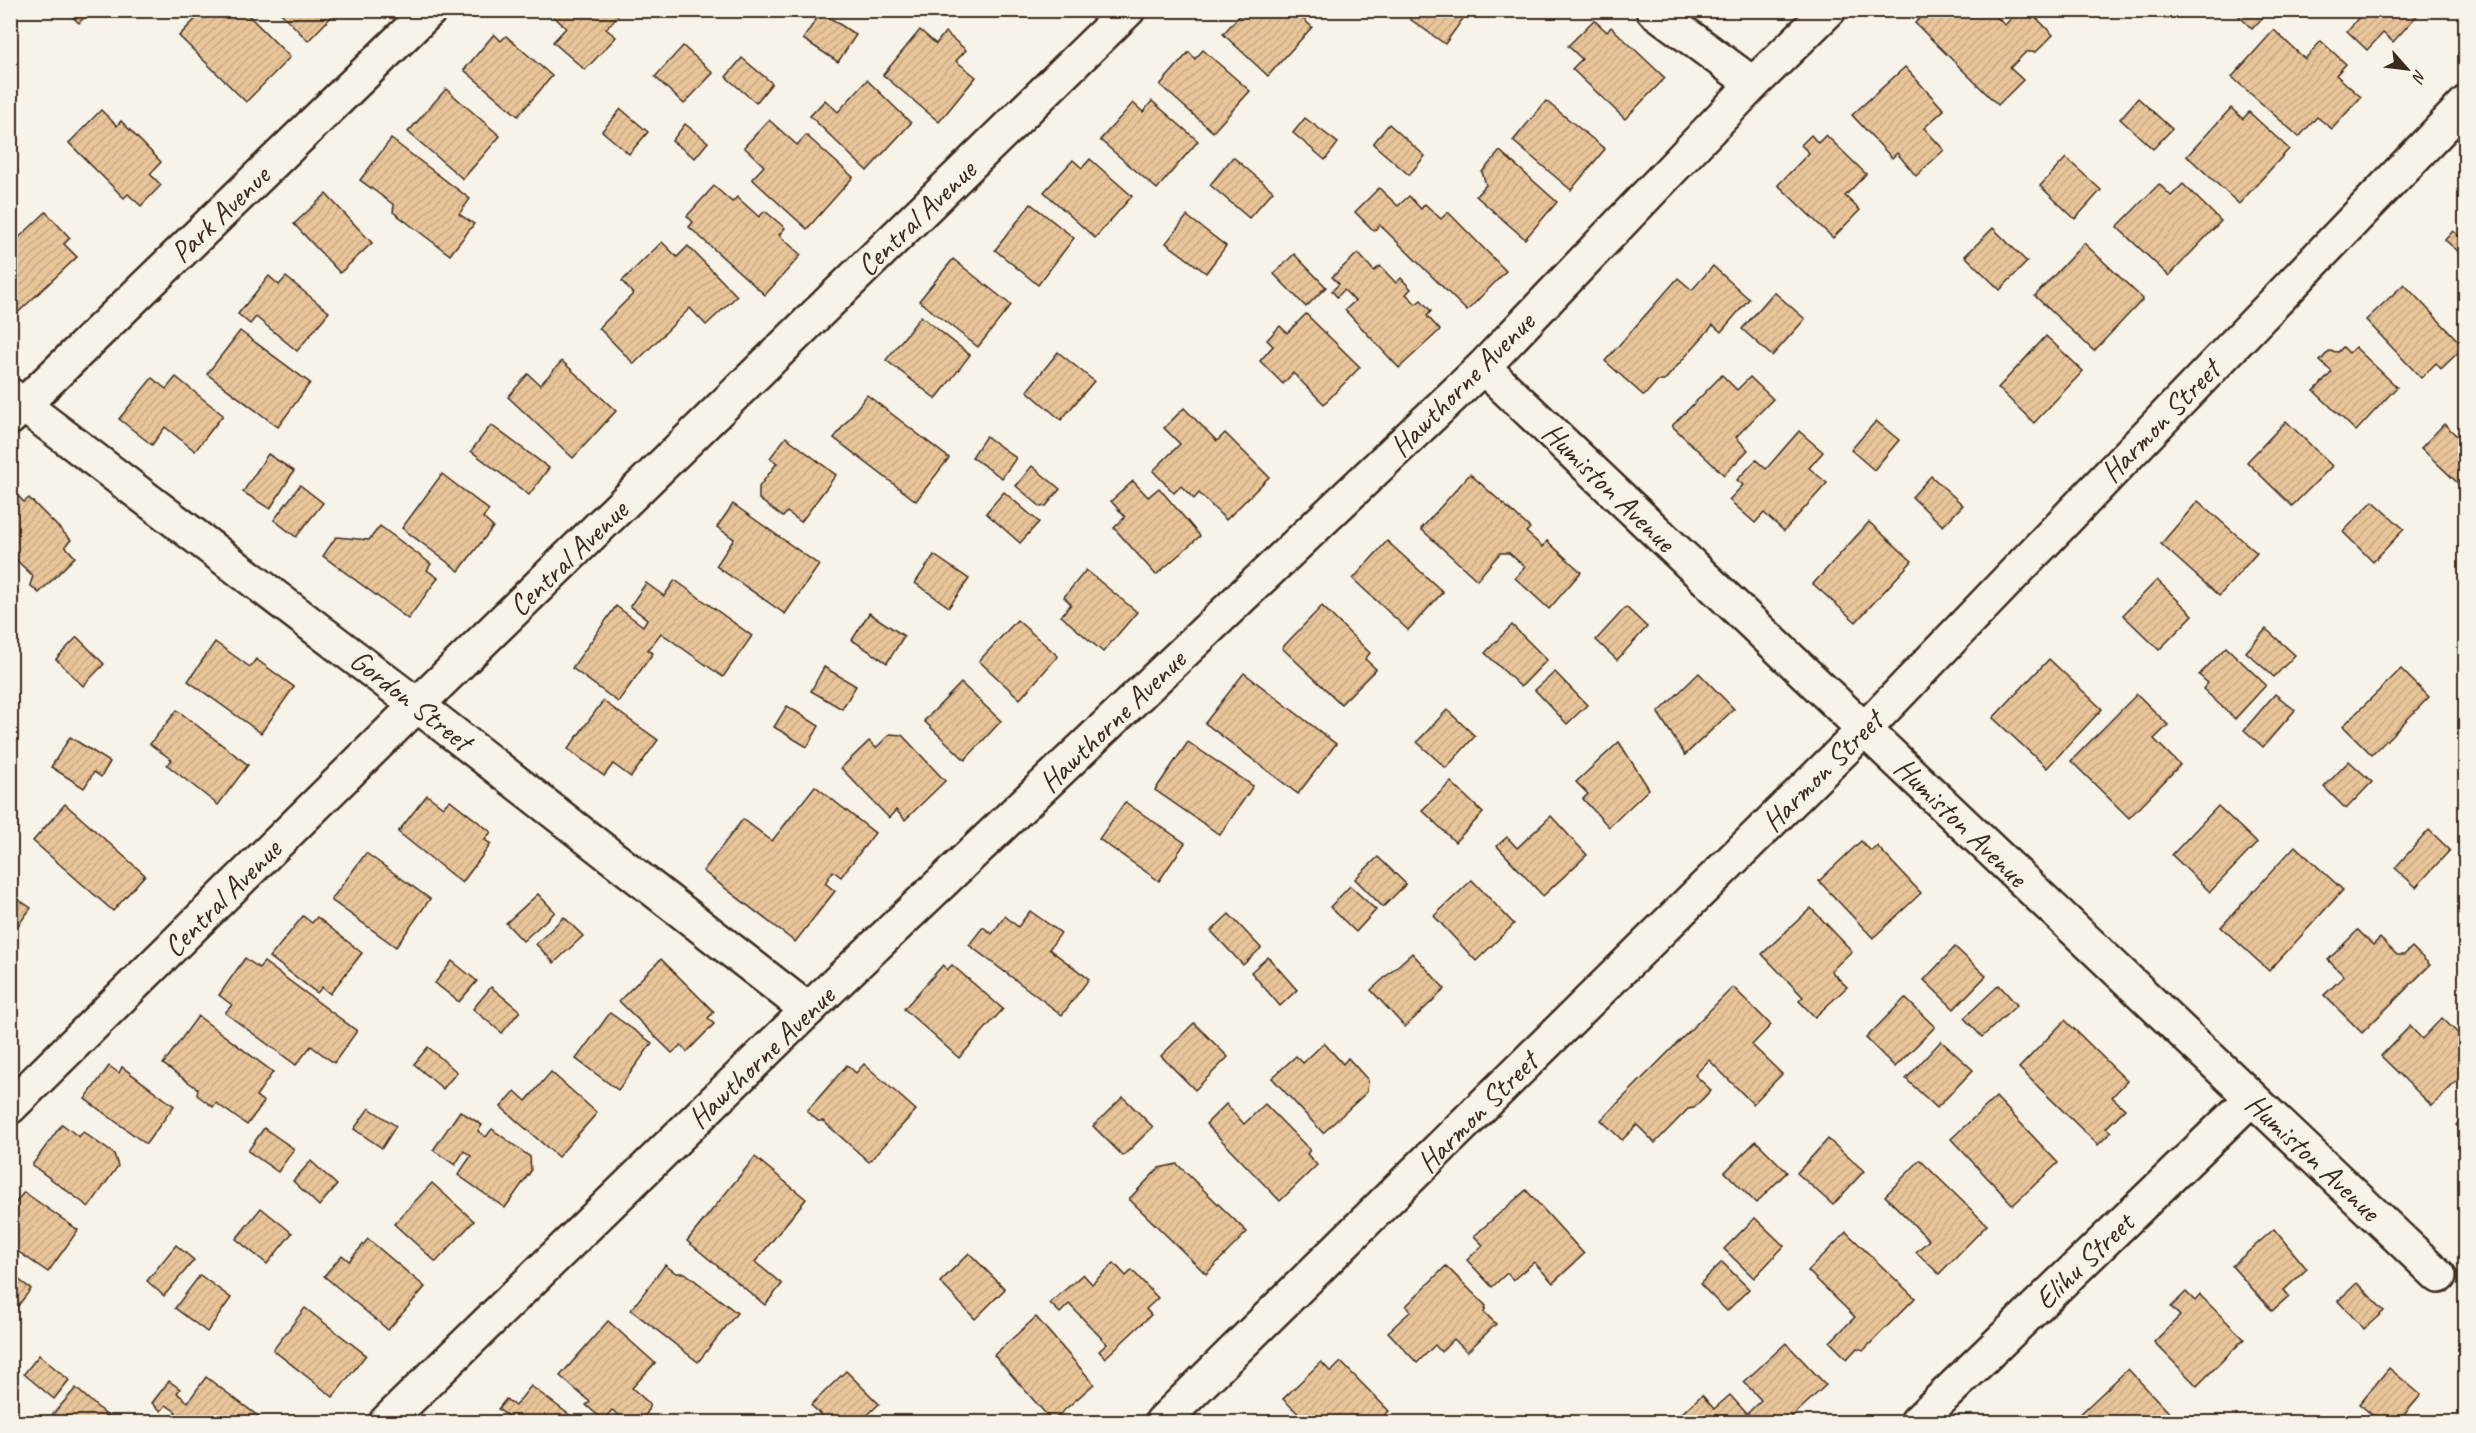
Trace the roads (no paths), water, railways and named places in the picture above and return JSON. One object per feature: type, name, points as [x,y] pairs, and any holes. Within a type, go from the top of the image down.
[{"type":"street","name":"Park Avenue","points":[[15,406],[430,10]]},
{"type":"street","name":"Central Avenue","points":[[10,1107],[417,705],[1128,10]]},
{"type":"street","points":[[1653,10],[1754,84]]},
{"type":"street","name":"Hawthorne Avenue","points":[[386,1422],[808,1011],[1483,367],[1754,84],[1829,10]]},
{"type":"street","name":"Harmon Street","points":[[1162,1422],[1864,730],[2466,103]]},
{"type":"street","name":"Humiston Avenue","points":[[1483,367],[2439,1276]]},
{"type":"street","name":"Gordon Street","points":[[15,406],[417,705],[808,1011]]},
{"type":"street","name":"Elihu Street","points":[[1917,1422],[2251,1099]]}]
